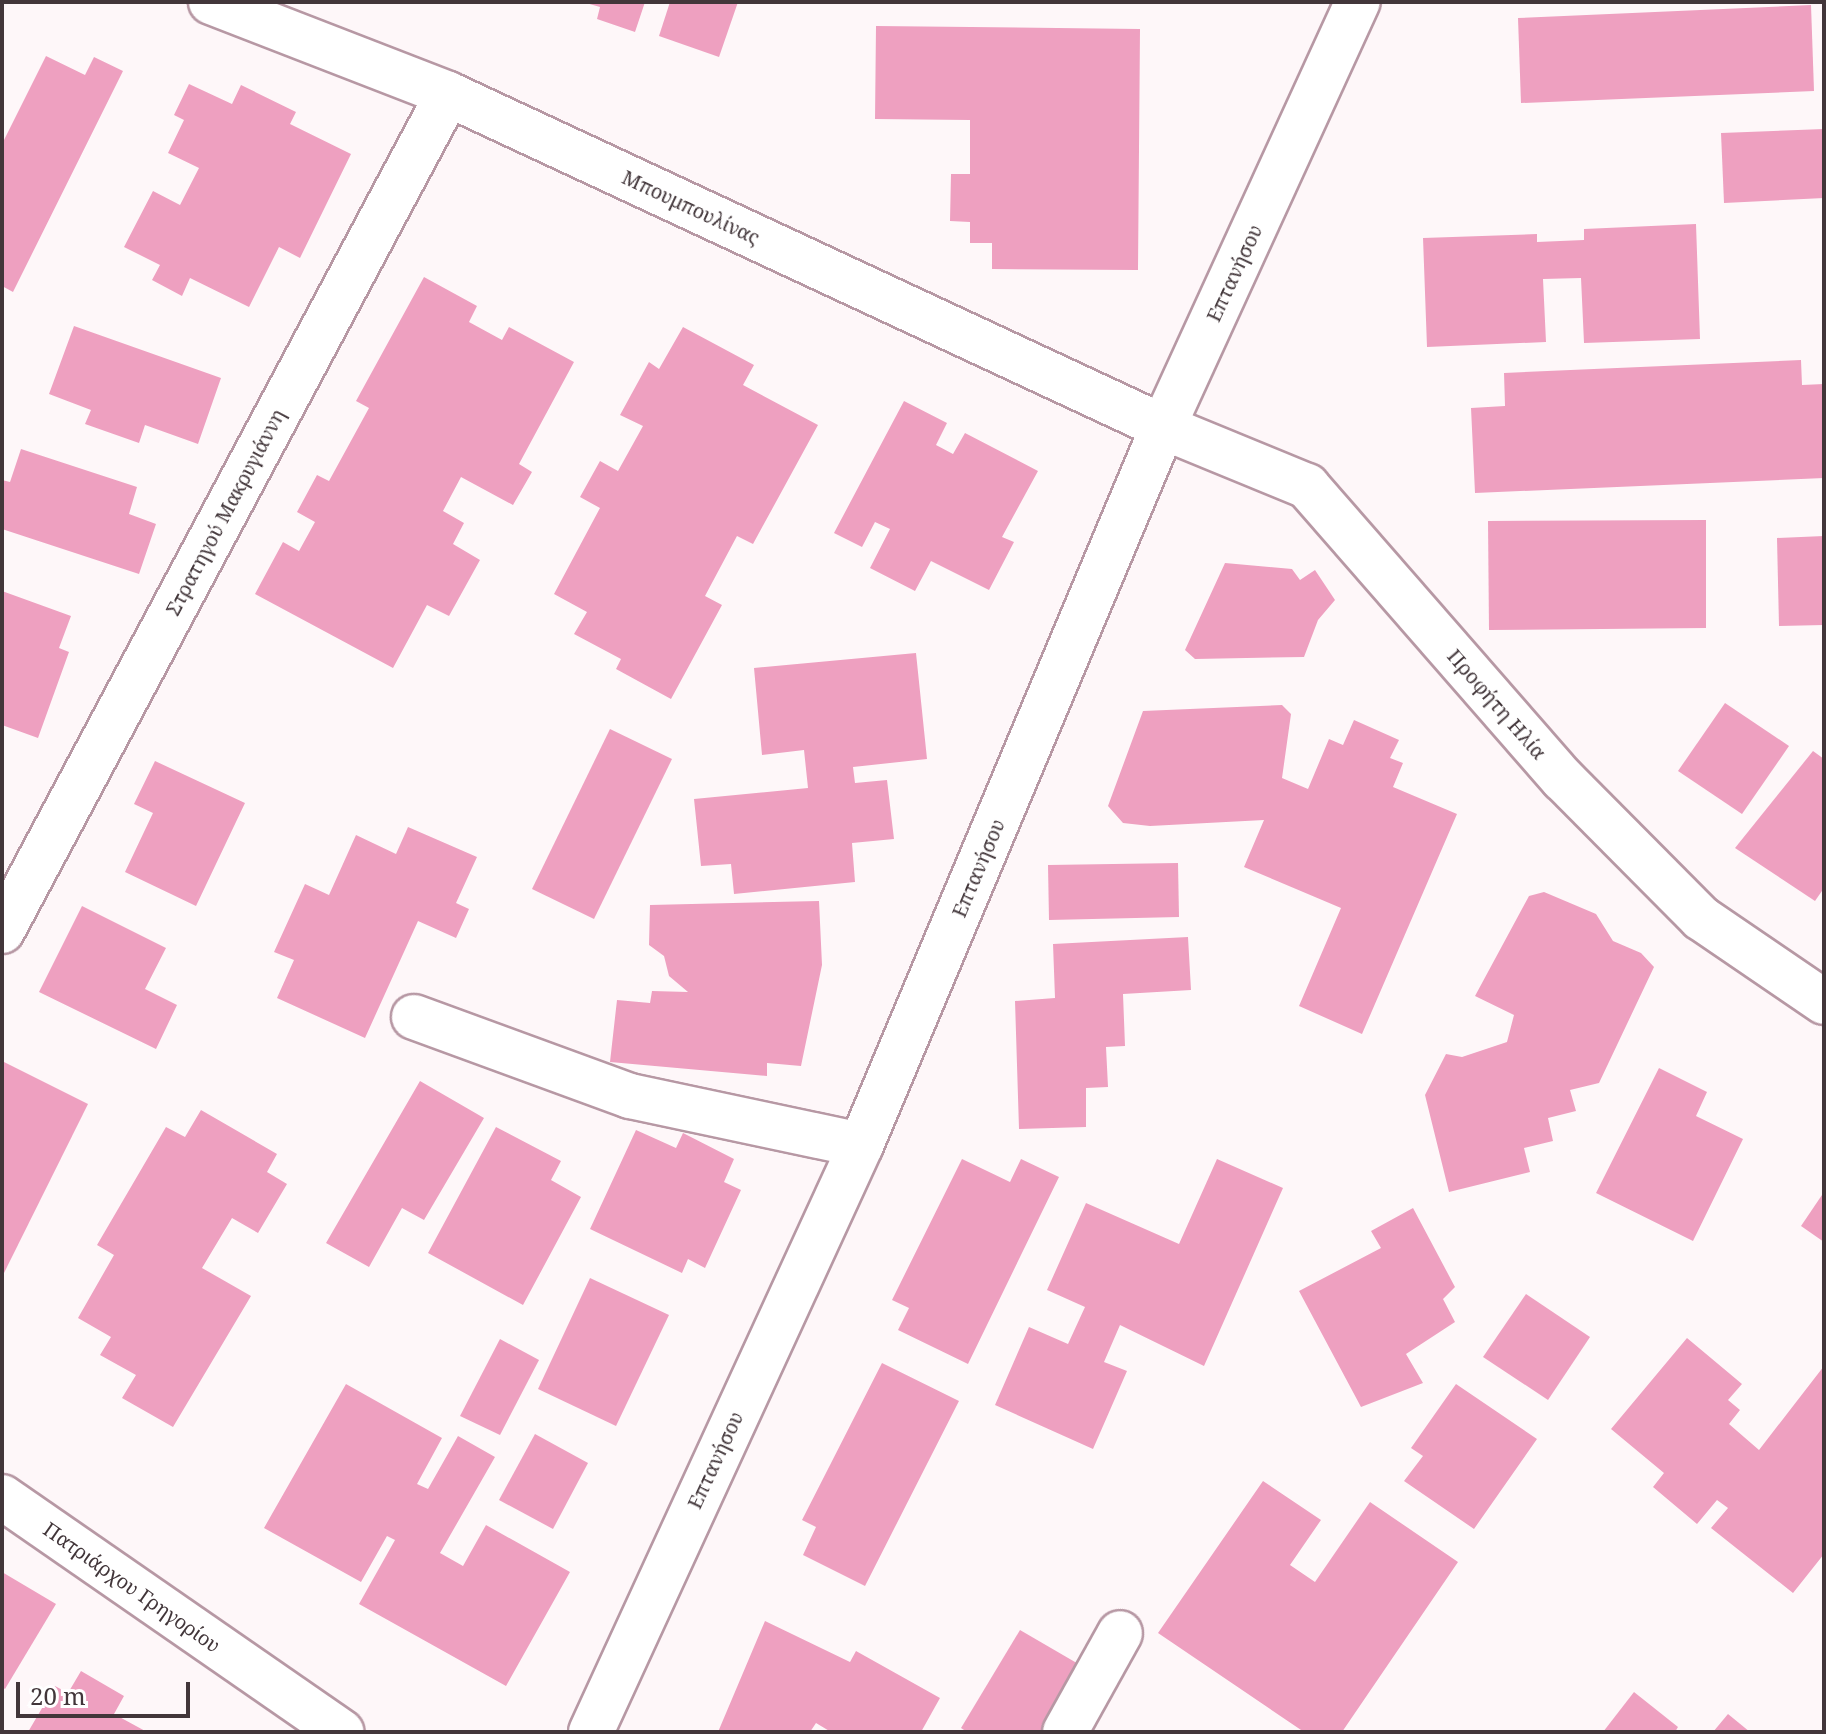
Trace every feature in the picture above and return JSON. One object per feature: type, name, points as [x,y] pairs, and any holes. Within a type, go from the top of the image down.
[{"type":"street","name":"Μπουμπουλίνας","points":[[211,2],[448,94],[1163,427]]},
{"type":"street","name":"Επτανήσου","points":[[591,1732],[861,1145],[1163,427],[1358,2]]},
{"type":"street","name":"Στρατηγού Μακρυγιάννη","points":[[2,931],[448,94]]},
{"type":"street","name":"Προφήτη Ηλία","points":[[1163,427],[1307,486],[1563,779],[1690,907],[1824,1002]]},
{"type":"street","points":[[414,1017],[630,1096],[861,1145]]},
{"type":"street","name":"Πατριάρχου Γρηγορίου","points":[[2,1497],[342,1732]]},
{"type":"street","points":[[1065,1732],[1120,1633]]},
{"type":"building","points":[[645,2],[635,32],[597,19],[600,7],[586,3]]},
{"type":"building","points":[[670,2],[738,2],[719,57],[659,36]]},
{"type":"building","points":[[1811,5],[1814,91],[1521,103],[1518,18]]},
{"type":"building","points":[[876,26],[1140,29],[1138,270],[992,269],[992,243],[970,243],[970,222],[950,221],[951,174],[970,174],[970,120],[875,119]]},
{"type":"building","points":[[46,56],[85,75],[94,57],[123,71],[13,292],[2,286],[2,144]]},
{"type":"building","points":[[189,84],[232,104],[241,85],[296,112],[290,124],[351,154],[300,258],[279,247],[249,307],[190,278],[182,296],[152,280],[160,265],[124,247],[153,191],[180,205],[199,168],[168,153],[184,120],[174,115]]},
{"type":"building","points":[[1824,129],[1824,198],[1724,203],[1721,133]]},
{"type":"building","points":[[1696,224],[1700,339],[1584,343],[1581,278],[1543,279],[1546,342],[1427,347],[1423,238],[1537,234],[1537,242],[1584,240],[1584,229]]},
{"type":"building","points":[[424,277],[477,306],[469,322],[502,340],[509,327],[574,362],[519,464],[532,472],[513,505],[461,477],[443,511],[464,523],[453,544],[480,560],[449,616],[427,605],[393,668],[255,594],[283,542],[299,551],[315,522],[297,512],[317,475],[329,481],[369,408],[356,401]]},
{"type":"building","points":[[74,326],[221,378],[198,444],[145,425],[139,443],[85,424],[91,410],[49,394]]},
{"type":"building","points":[[683,327],[754,365],[743,385],[818,425],[753,544],[737,536],[705,596],[722,605],[671,699],[616,669],[621,659],[574,634],[587,612],[554,594],[600,508],[580,497],[600,461],[618,471],[643,426],[620,415],[649,362],[659,369]]},
{"type":"building","points":[[1801,360],[1802,385],[1824,384],[1824,478],[1475,493],[1471,408],[1505,406],[1504,373]]},
{"type":"building","points":[[904,401],[947,423],[936,445],[953,454],[965,433],[1038,471],[1002,537],[1014,542],[989,590],[931,561],[915,591],[870,568],[890,529],[875,522],[862,547],[834,533]]},
{"type":"building","points":[[21,449],[137,487],[129,514],[156,524],[139,574],[2,529],[2,480],[10,482]]},
{"type":"building","points":[[1706,520],[1706,628],[1489,630],[1488,521]]},
{"type":"building","points":[[1824,536],[1824,625],[1779,626],[1777,538]]},
{"type":"building","points":[[1225,563],[1292,569],[1300,580],[1315,570],[1335,600],[1318,620],[1304,657],[1195,659],[1185,650]]},
{"type":"building","points":[[2,591],[71,616],[59,648],[69,652],[38,738],[2,725]]},
{"type":"building","points":[[916,653],[927,759],[853,767],[855,783],[887,780],[894,839],[852,843],[855,882],[734,894],[731,864],[701,866],[694,799],[808,788],[804,750],[762,755],[754,668]]},
{"type":"building","points":[[1725,703],[1789,746],[1742,814],[1678,771]]},
{"type":"building","points":[[1282,705],[1291,714],[1282,778],[1308,789],[1329,739],[1343,745],[1354,720],[1399,740],[1390,758],[1403,763],[1393,787],[1457,814],[1362,1034],[1299,1006],[1341,908],[1244,867],[1264,820],[1150,826],[1123,823],[1108,806],[1143,711]]},
{"type":"building","points":[[610,729],[672,759],[594,919],[532,889]]},
{"type":"building","points":[[1813,751],[1824,759],[1824,888],[1815,901],[1735,848]]},
{"type":"building","points":[[155,761],[245,803],[196,906],[125,872],[153,813],[134,804]]},
{"type":"building","points":[[408,827],[477,857],[456,903],[469,909],[456,938],[418,921],[365,1038],[277,998],[294,960],[274,952],[305,884],[329,895],[356,835],[396,854]]},
{"type":"building","points":[[1178,863],[1179,917],[1049,920],[1048,865]]},
{"type":"building","points":[[1544,892],[1596,914],[1613,941],[1641,953],[1654,967],[1599,1083],[1570,1090],[1576,1111],[1548,1118],[1553,1141],[1524,1148],[1530,1172],[1449,1192],[1425,1095],[1446,1054],[1462,1057],[1507,1042],[1514,1015],[1475,996],[1529,896]]},
{"type":"building","points":[[819,901],[822,965],[801,1066],[767,1063],[767,1076],[610,1062],[617,1000],[650,1003],[652,991],[688,992],[669,976],[664,956],[649,945],[650,905]]},
{"type":"building","points":[[82,906],[166,948],[145,989],[177,1005],[156,1049],[39,992]]},
{"type":"building","points":[[1188,937],[1191,990],[1123,994],[1125,1046],[1106,1047],[1108,1087],[1086,1088],[1086,1127],[1019,1129],[1015,1001],[1055,998],[1053,944]]},
{"type":"building","points":[[2,1061],[88,1104],[2,1277]]},
{"type":"building","points":[[1659,1068],[1707,1092],[1696,1116],[1743,1139],[1693,1241],[1596,1193]]},
{"type":"building","points":[[420,1081],[484,1118],[424,1220],[402,1208],[369,1267],[326,1243]]},
{"type":"building","points":[[201,1110],[277,1154],[267,1172],[287,1184],[258,1233],[232,1218],[202,1268],[251,1296],[173,1427],[122,1398],[136,1375],[100,1355],[111,1337],[78,1318],[114,1255],[97,1245],[166,1127],[185,1137]]},
{"type":"building","points":[[496,1127],[561,1161],[551,1180],[581,1197],[523,1305],[428,1253]]},
{"type":"building","points":[[636,1130],[676,1148],[683,1133],[734,1159],[724,1182],[741,1190],[705,1268],[688,1259],[682,1273],[590,1229]]},
{"type":"building","points":[[962,1159],[1010,1182],[1021,1159],[1059,1177],[968,1364],[898,1330],[909,1308],[892,1300]]},
{"type":"building","points":[[1217,1159],[1283,1188],[1204,1366],[1120,1325],[1104,1362],[1127,1371],[1093,1449],[995,1405],[1029,1327],[1068,1344],[1085,1307],[1047,1290],[1086,1203],[1179,1244]]},
{"type":"building","points":[[1824,1192],[1824,1242],[1801,1226]]},
{"type":"building","points":[[1413,1208],[1455,1287],[1443,1299],[1455,1322],[1406,1354],[1423,1383],[1361,1407],[1299,1291],[1381,1248],[1371,1231]]},
{"type":"building","points":[[590,1278],[669,1315],[616,1426],[538,1389]]},
{"type":"building","points":[[1526,1294],[1590,1337],[1548,1400],[1483,1357]]},
{"type":"building","points":[[1687,1338],[1742,1384],[1728,1400],[1740,1410],[1729,1424],[1759,1450],[1824,1366],[1824,1554],[1793,1593],[1711,1528],[1728,1508],[1717,1500],[1697,1524],[1653,1487],[1664,1473],[1611,1429]]},
{"type":"building","points":[[500,1339],[539,1360],[500,1435],[460,1416]]},
{"type":"building","points":[[882,1363],[959,1401],[865,1586],[803,1555],[816,1527],[802,1520]]},
{"type":"building","points":[[346,1384],[442,1438],[417,1484],[428,1489],[458,1436],[495,1457],[440,1553],[463,1566],[486,1525],[570,1572],[506,1686],[359,1604],[395,1540],[387,1536],[361,1582],[264,1528]]},
{"type":"building","points":[[1456,1384],[1537,1439],[1474,1529],[1404,1481],[1423,1456],[1411,1448]]},
{"type":"building","points":[[535,1434],[588,1463],[553,1529],[499,1500]]},
{"type":"building","points":[[1263,1481],[1321,1520],[1290,1565],[1315,1582],[1370,1502],[1458,1562],[1342,1732],[1304,1732],[1158,1633]]},
{"type":"building","points":[[2,1572],[56,1604],[5,1689],[2,1687]]},
{"type":"building","points":[[765,1621],[850,1662],[856,1651],[940,1698],[921,1732],[831,1732],[816,1723],[810,1732],[718,1732]]},
{"type":"building","points":[[1020,1630],[1087,1669],[1050,1732],[967,1732],[961,1728]]},
{"type":"building","points":[[81,1671],[124,1696],[114,1714],[147,1732],[28,1732],[55,1686],[68,1693]]},
{"type":"building","points":[[1634,1692],[1678,1727],[1675,1732],[1603,1732]]},
{"type":"building","points":[[1728,1714],[1750,1732],[1713,1732]]}]
